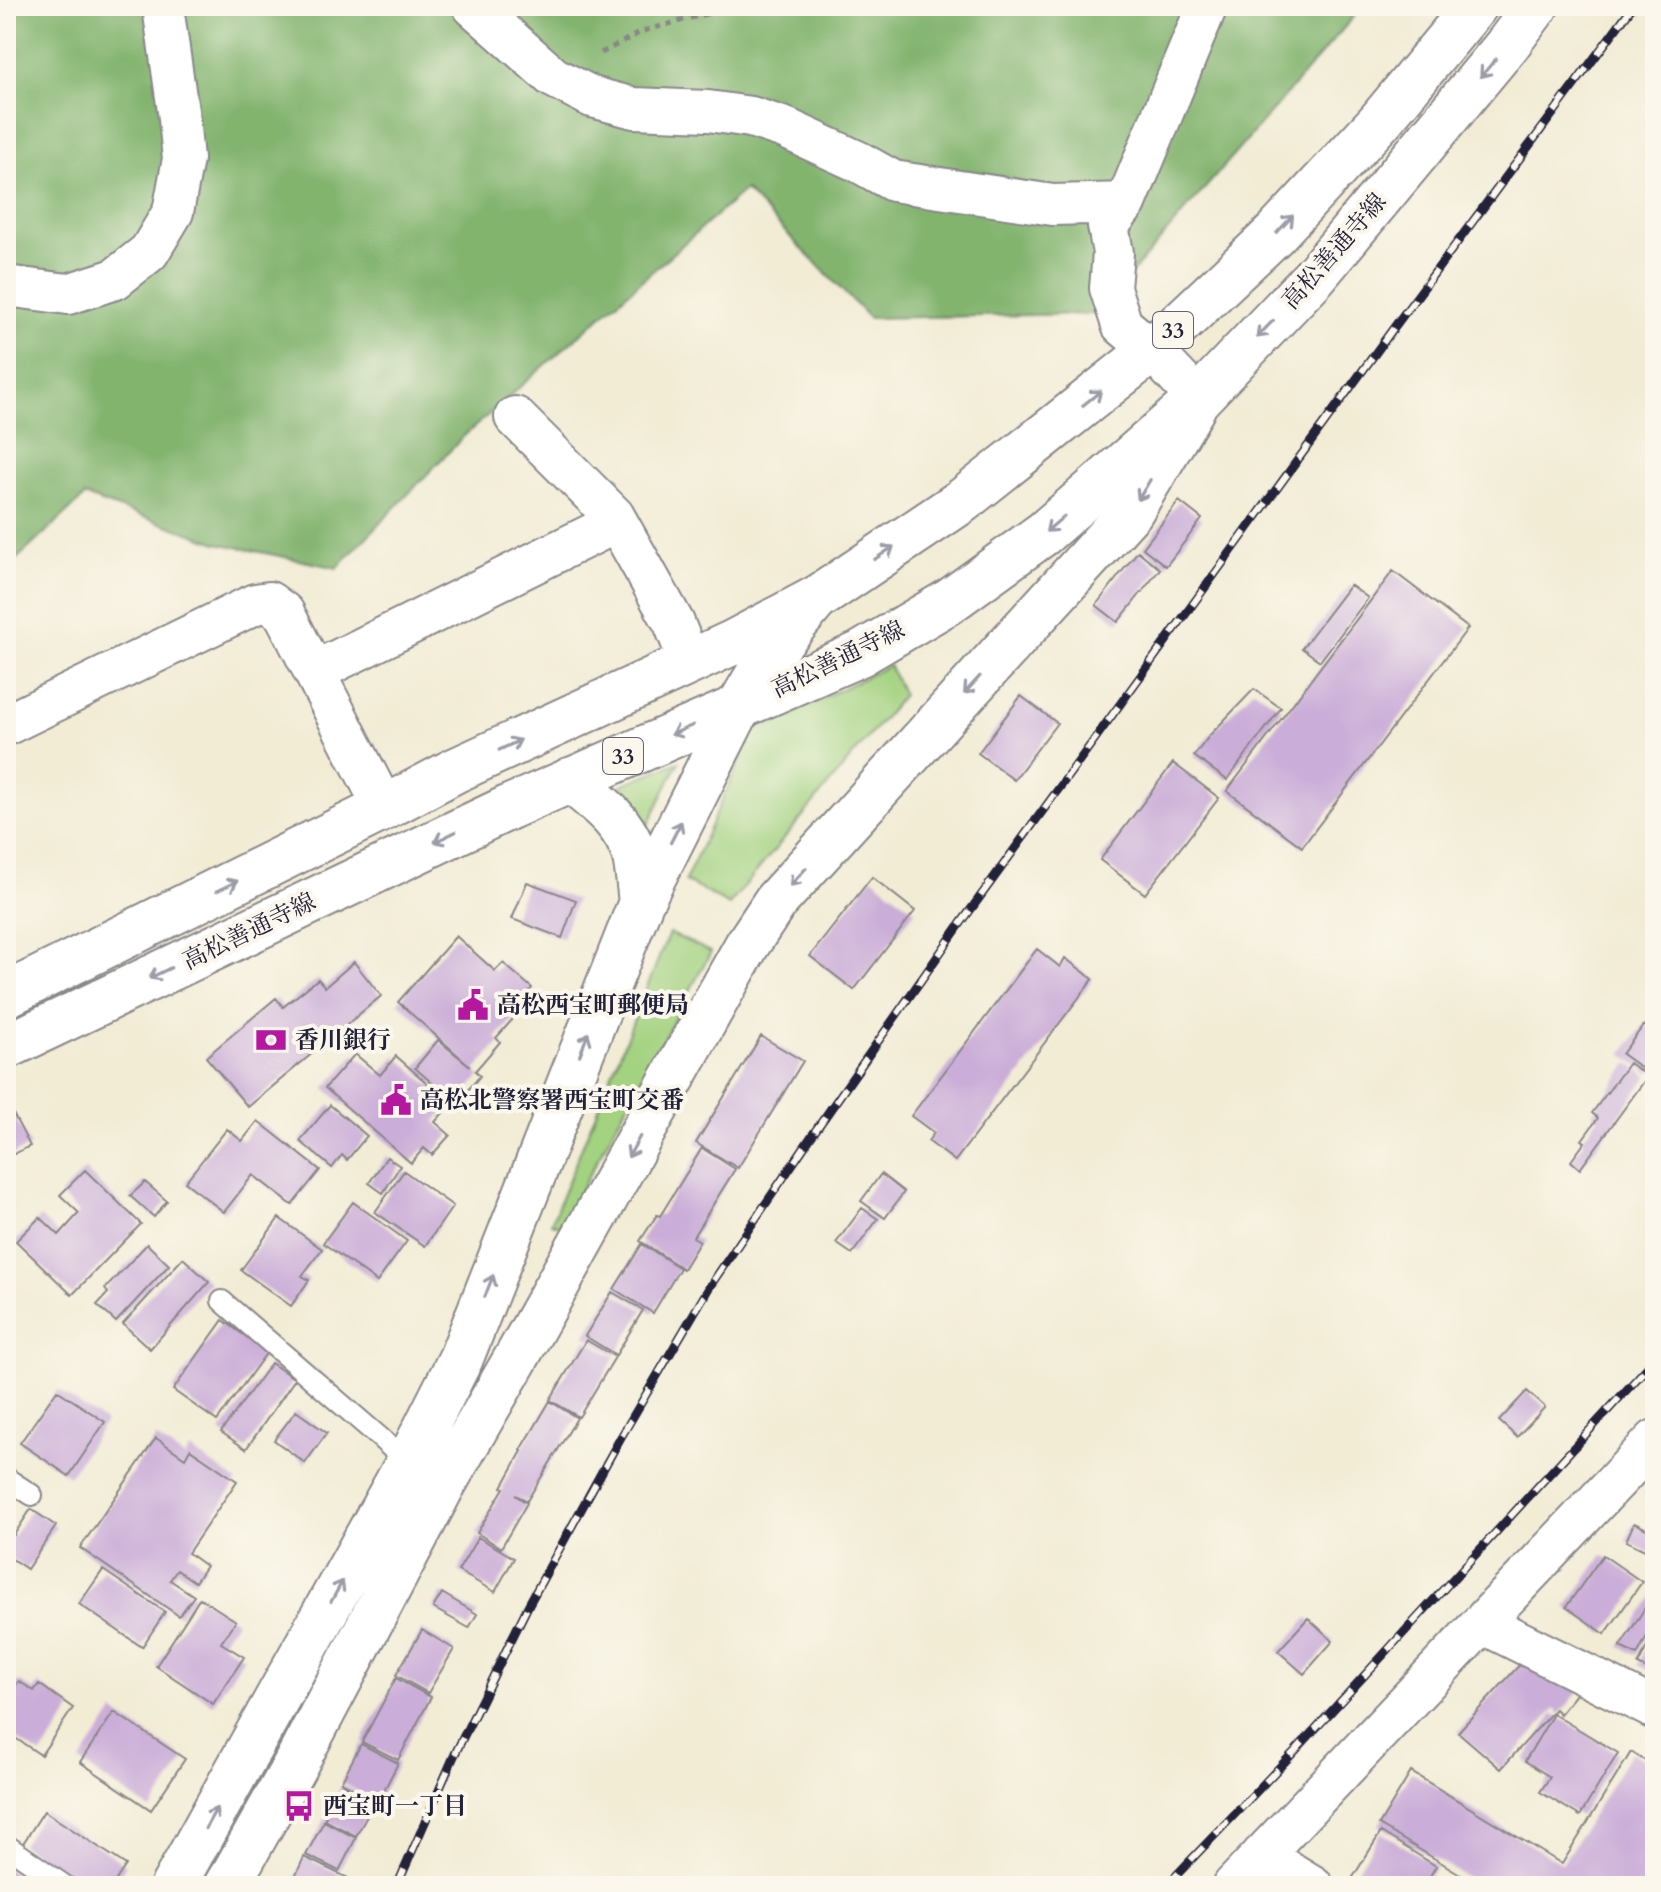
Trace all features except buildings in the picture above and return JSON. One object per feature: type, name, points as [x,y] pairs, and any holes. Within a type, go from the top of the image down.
[{"type":"main road","name":"高松善通寺線","points":[[6,995],[454,771],[734,642],[819,597],[962,501],[1152,350],[1275,234],[1380,121],[1475,6]]},
{"type":"main road","name":"高松善通寺線","points":[[6,1047],[498,812],[860,654],[950,601],[1044,533],[1198,399],[1315,276],[1536,6]]},
{"type":"main road","points":[[227,1886],[294,1767],[443,1485],[747,945],[776,901],[1131,511],[1198,399]]},
{"type":"main road","points":[[173,1886],[408,1463],[461,1358],[641,902],[740,705],[770,654],[819,597]]},
{"type":"main road","points":[[570,780],[603,806],[620,825],[634,855],[641,902]]},
{"type":"street","points":[[6,286],[68,294],[115,279],[149,252],[173,212],[183,159],[164,6]]},
{"type":"street","points":[[473,6],[553,77],[592,97],[634,108],[708,111],[763,121],[859,162],[893,181],[1053,205],[1126,203]]},
{"type":"street","points":[[1198,399],[1152,350],[1122,325],[1110,288],[1113,253],[1108,226],[1126,203],[1207,6]]},
{"type":"street","points":[[515,417],[614,516],[674,623],[690,663]]},
{"type":"street","points":[[314,672],[617,522]]},
{"type":"street","points":[[6,725],[255,604],[269,602],[284,613],[384,808]]},
{"type":"street","points":[[1233,1886],[1655,1440]]},
{"type":"street","points":[[1482,1623],[1655,1709]]},
{"type":"street","points":[[1262,1855],[1313,1886]]},
{"type":"lane","points":[[222,1301],[408,1463]]},
{"type":"lane","points":[[6,1478],[32,1495]]},
{"type":"lane","points":[[6,1845],[65,1886]]},
{"type":"path","points":[[553,77],[643,31],[736,6]]},
{"type":"green space","points":[[6,6],[1363,6],[1096,314],[869,318],[745,190],[464,436],[337,568],[217,543],[85,496],[6,569]]},
{"type":"green space","points":[[889,665],[903,695],[729,905],[685,881],[753,733]]},
{"type":"green space","points":[[679,762],[648,825],[621,785]]},
{"type":"green space","points":[[669,933],[711,952],[561,1226],[551,1223]]},
{"type":"railway","points":[[397,1886],[454,1756],[529,1604],[621,1437],[710,1286],[961,923],[1398,322],[1633,6]]},
{"type":"railway","points":[[1166,1886],[1295,1751],[1655,1359]]},
{"type":"place","name":"高松西宝町郵便局","points":[[473,1005]]},
{"type":"place","name":"香川銀行","points":[[271,1040]]},
{"type":"place","name":"高松北警察署西宝町交番","points":[[396,1100]]},
{"type":"place","name":"西宝町一丁目","points":[[299,1806]]}]
